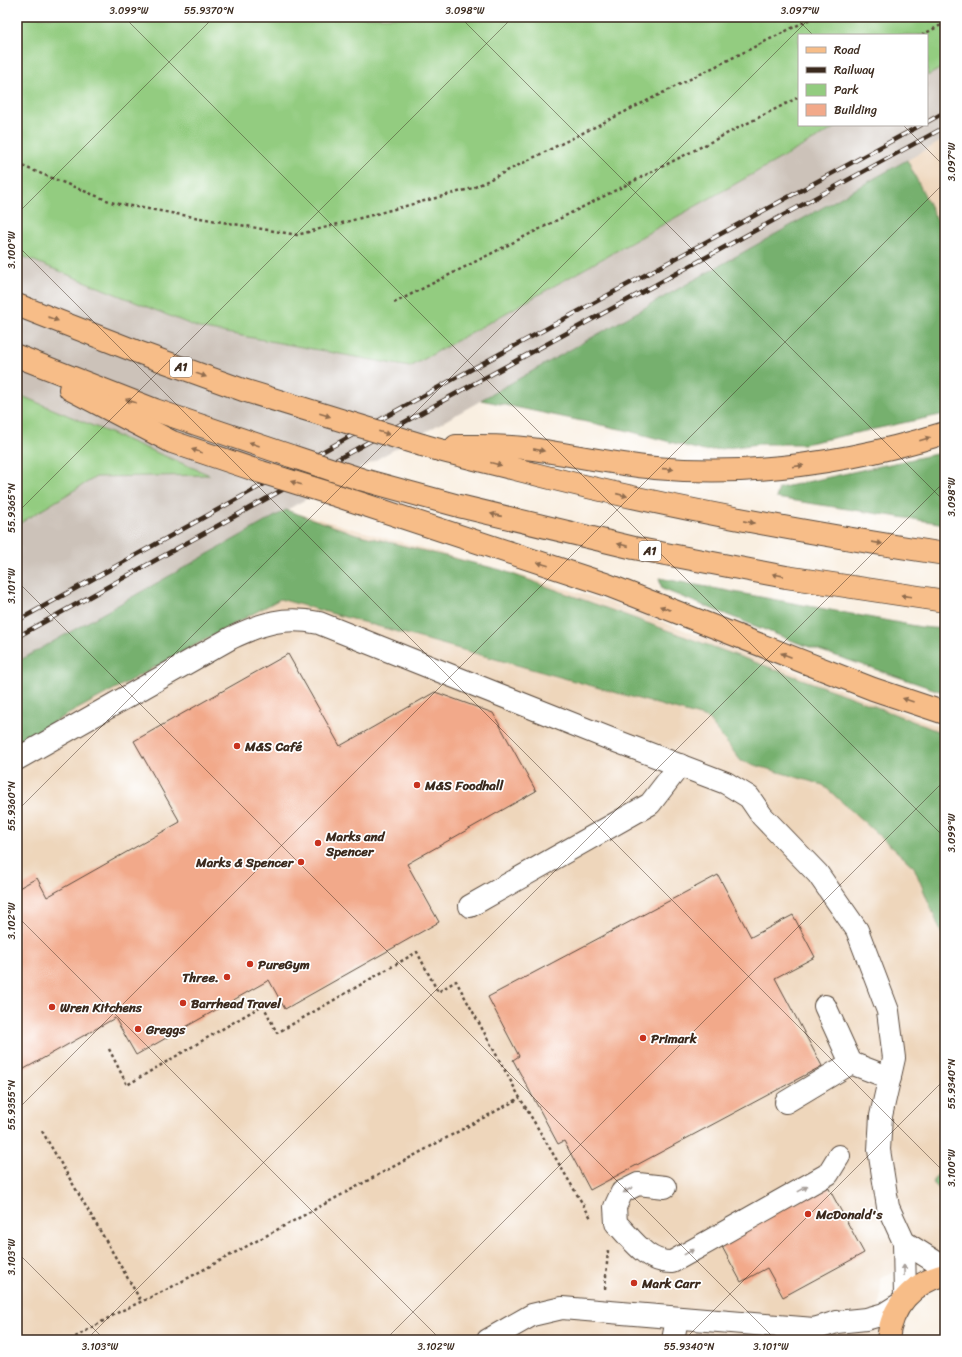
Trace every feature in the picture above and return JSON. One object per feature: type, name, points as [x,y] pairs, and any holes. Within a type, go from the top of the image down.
[{"type":"main road","name":"A1","points":[[17,305],[135,351],[243,390],[426,446],[546,477],[692,511],[763,525],[945,554]]},
{"type":"main road","name":"A1","points":[[17,357],[155,410],[291,456],[360,479],[459,506],[634,548],[786,577],[945,601]]},
{"type":"main road","points":[[17,357],[90,401],[172,442],[605,584],[873,689],[945,713]]},
{"type":"main road","points":[[426,446],[483,446],[530,449],[574,457],[654,468],[694,470],[789,467],[822,463],[907,444],[945,433]]},
{"type":"main road","points":[[888,1340],[889,1326],[902,1301],[919,1286],[935,1277],[945,1275]]},
{"type":"street","points":[[17,759],[231,638],[267,623],[301,619],[319,623],[726,783],[749,797],[762,816],[818,874],[857,930],[888,1011],[894,1058],[881,1116],[879,1150],[888,1207],[904,1242],[902,1301],[884,1314],[866,1319],[837,1322],[814,1329],[677,1319],[562,1308],[532,1315],[488,1340]]},
{"type":"street","points":[[470,906],[650,804],[680,765]]},
{"type":"street","points":[[825,1006],[851,1063],[890,1078]]},
{"type":"street","points":[[786,1102],[851,1063]]},
{"type":"street","points":[[665,1187],[638,1184],[622,1192],[615,1207],[616,1223],[649,1257],[661,1263],[672,1262],[828,1174],[839,1156]]},
{"type":"street","points":[[904,1242],[945,1268]]},
{"type":"street","points":[[673,1340],[677,1319]]},
{"type":"street","points":[[814,1329],[832,1340]]},
{"type":"path","points":[[17,164],[114,203],[297,235],[473,188],[814,17]]},
{"type":"path","points":[[924,34],[945,23]]},
{"type":"path","points":[[394,303],[798,98]]},
{"type":"path","points":[[109,1049],[127,1085],[263,1005],[277,1034],[417,952],[438,992],[456,981],[520,1098],[592,1220]]},
{"type":"path","points":[[70,1340],[520,1098]]},
{"type":"path","points":[[42,1131],[141,1301]]},
{"type":"path","points":[[603,1311],[608,1248]]},
{"type":"shaded area","points":[[17,17],[945,17],[945,139],[17,662]]},
{"type":"shaded area","points":[[945,139],[945,236],[907,160]]},
{"type":"shaded area","points":[[286,510],[512,573],[616,604],[945,729],[945,1252],[881,1277],[879,1340],[17,1340],[17,662]]},
{"type":"green space","points":[[17,17],[945,17],[945,66],[928,75],[928,34],[798,34],[798,126],[838,126],[410,367],[199,328],[17,254]]},
{"type":"green space","points":[[907,160],[945,236],[945,414],[804,444],[758,444],[704,451],[625,430],[481,400]]},
{"type":"green space","points":[[17,394],[210,475],[96,477],[17,525]]},
{"type":"green space","points":[[945,452],[945,524],[776,498],[779,488]]},
{"type":"green space","points":[[286,510],[356,534],[501,570],[851,697],[945,734],[945,942],[914,867],[823,785],[741,761],[707,718],[280,599],[17,742],[17,662]]},
{"type":"green space","points":[[659,578],[921,627],[945,629],[945,693],[798,643],[662,589]]},
{"type":"green space","points":[[945,1165],[945,1195],[932,1182]]},
{"type":"building","name":"Marks and Spencer","points":[[288,654],[340,746],[435,692],[493,713],[536,791],[407,864],[439,922],[285,1009],[269,980],[136,1055],[115,1018],[17,1073],[17,889],[37,878],[47,897],[180,822],[134,741]]},
{"type":"building","points":[[718,875],[751,937],[793,915],[815,957],[775,978],[822,1066],[590,1190],[564,1141],[558,1144],[513,1060],[519,1056],[488,997]]},
{"type":"building","name":"McDonald's","points":[[827,1185],[864,1253],[783,1297],[767,1268],[741,1282],[720,1243]]},
{"type":"railway","points":[[928,121],[945,112]]},
{"type":"railway","points":[[17,621],[450,381],[919,126]]},
{"type":"railway","points":[[17,637],[457,393],[945,127]]},
{"type":"place","name":"M&S Café","points":[[237,746]]},
{"type":"place","name":"M&S Foodhall","points":[[417,785]]},
{"type":"place","name":"Marks and Spencer","points":[[318,843]]},
{"type":"place","name":"Marks & Spencer","points":[[301,862]]},
{"type":"place","name":"PureGym","points":[[250,964]]},
{"type":"place","name":"Three.","points":[[227,977]]},
{"type":"place","name":"Barrhead Travel","points":[[183,1003]]},
{"type":"place","name":"Wren Kitchens","points":[[52,1007]]},
{"type":"place","name":"Greggs","points":[[138,1029]]},
{"type":"place","name":"Primark","points":[[643,1038]]},
{"type":"place","name":"McDonald's","points":[[808,1214]]},
{"type":"place","name":"Mark Carr","points":[[634,1283]]}]
